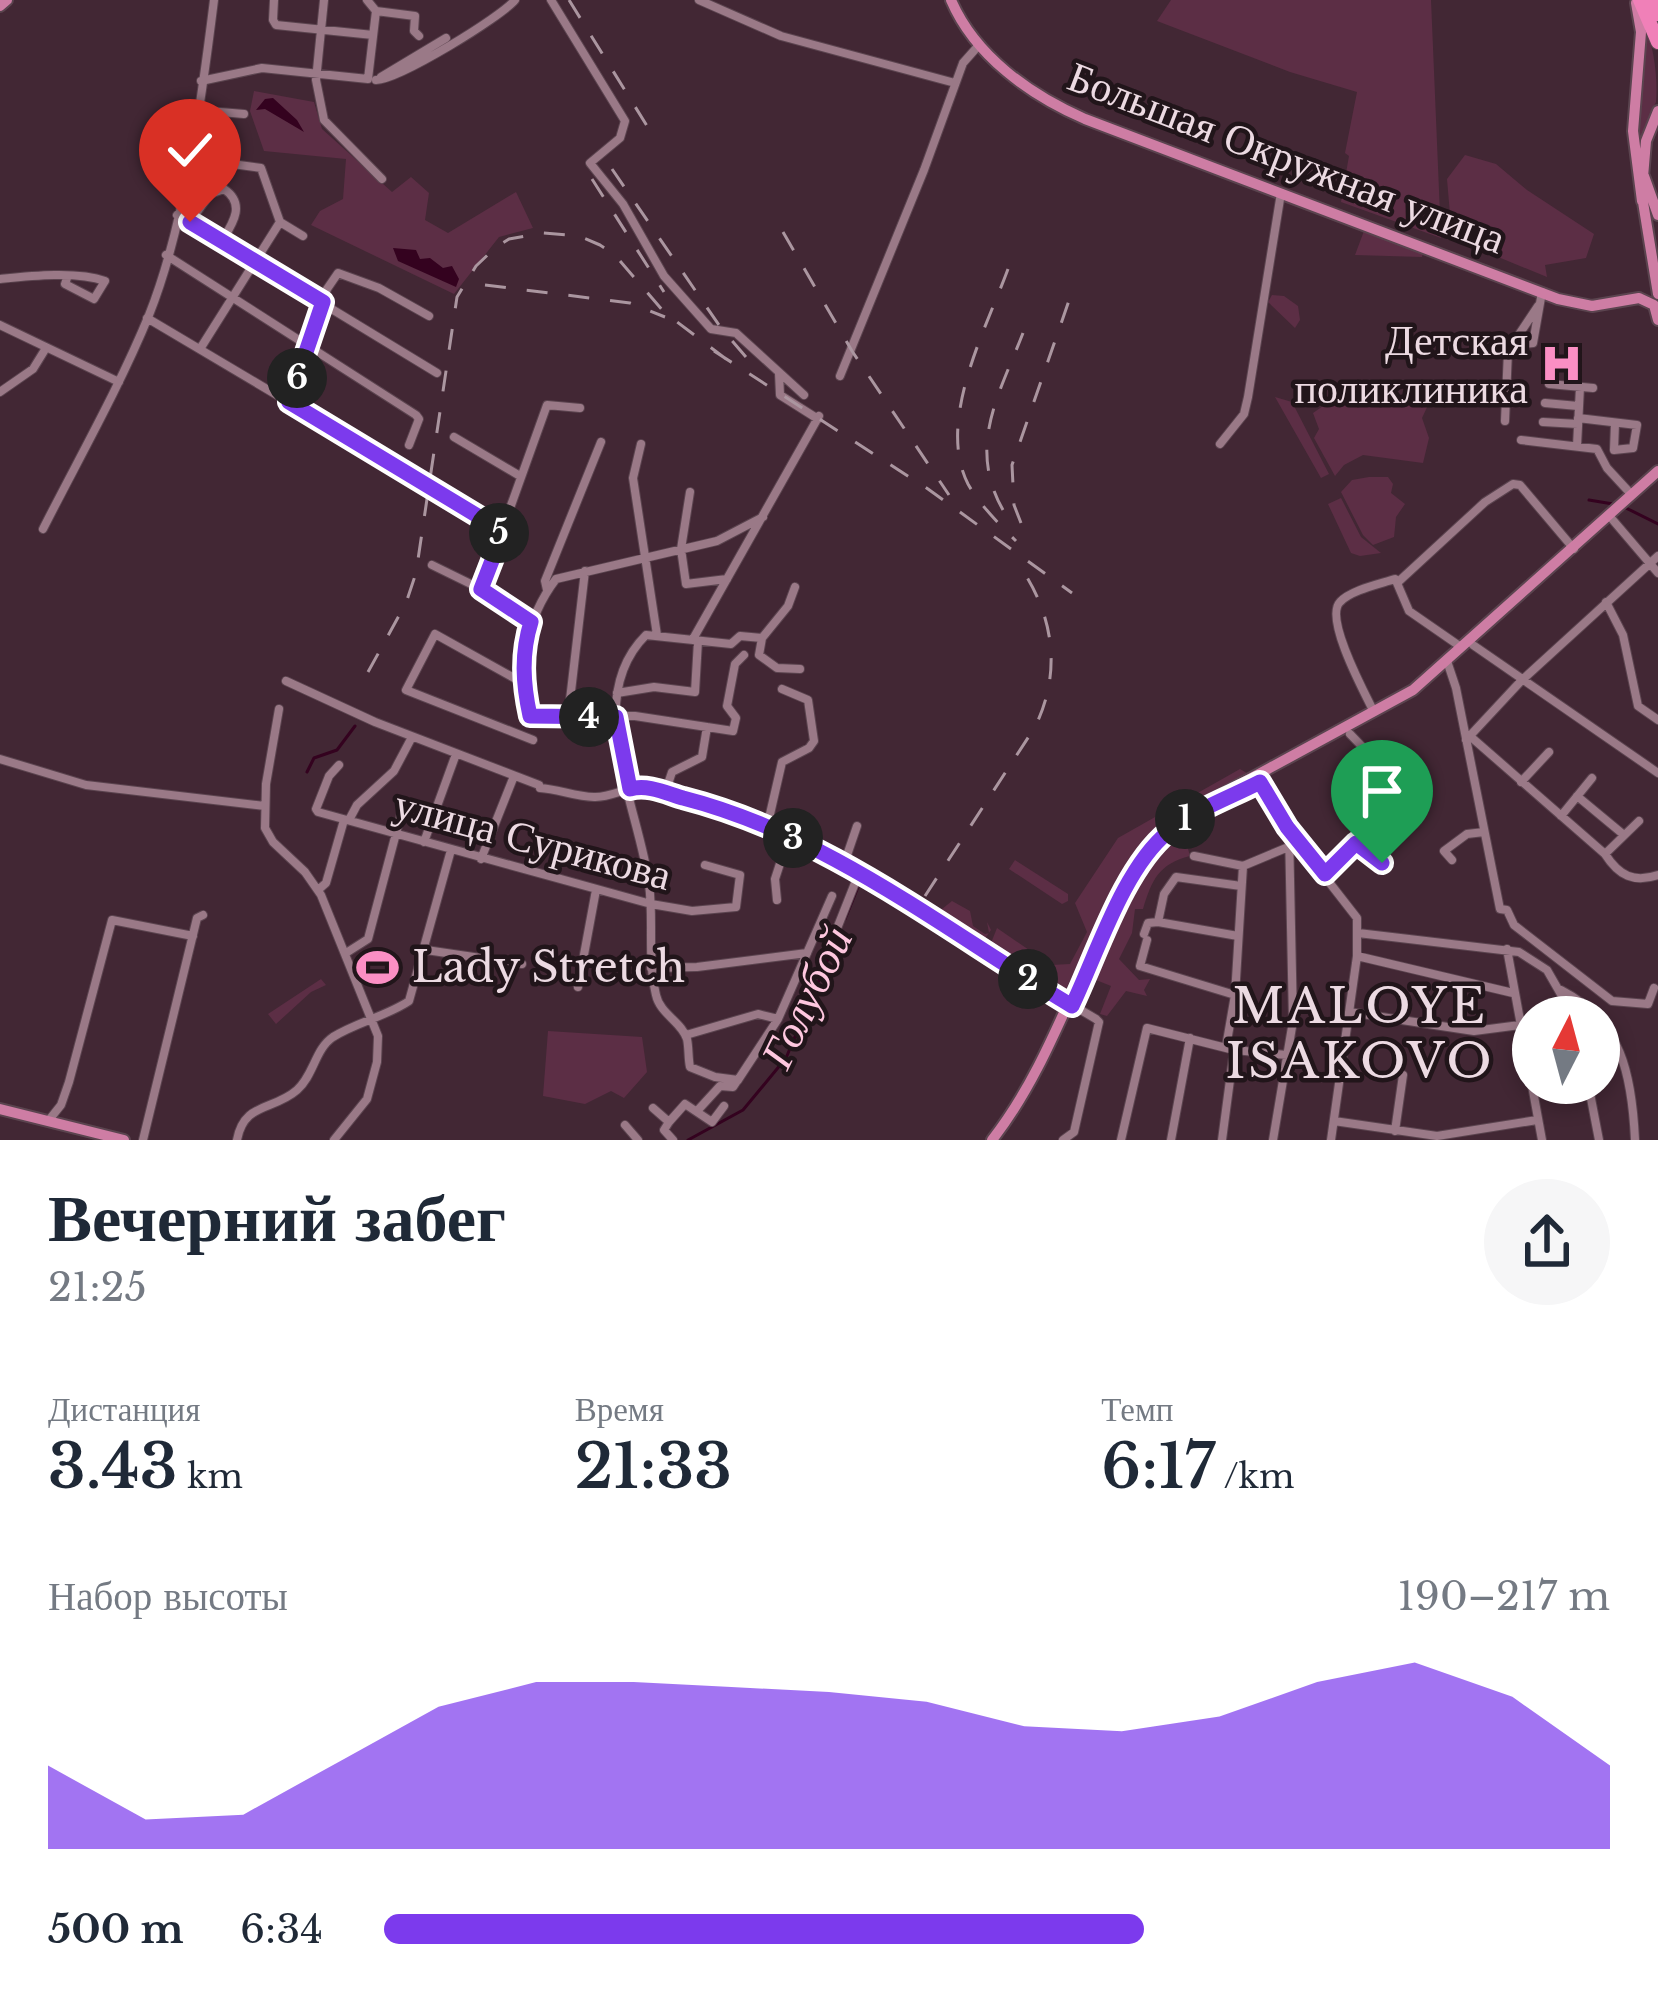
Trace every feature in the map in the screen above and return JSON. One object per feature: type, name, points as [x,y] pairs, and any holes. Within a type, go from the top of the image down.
[{"type":"highway","points":[[1637,0],[1658,41]]},
{"type":"highway","points":[[1652,0],[1658,14]]},
{"type":"main road","name":"Большая Окружная улица","points":[[951,0],[975,48],[1062,109],[1542,292],[1592,306],[1639,298]]},
{"type":"main road","points":[[1637,0],[1641,32],[1634,142],[1658,294]]},
{"type":"main road","points":[[1642,201],[1646,141],[1658,111]]},
{"type":"main road","points":[[1643,172],[1658,215]]},
{"type":"main road","points":[[1651,249],[1651,285],[1639,298],[1652,302],[1658,320]]},
{"type":"main road","points":[[1258,779],[1413,698],[1658,471]]},
{"type":"main road","points":[[1624,504],[1658,482]]},
{"type":"main road","points":[[992,1140],[1020,1100],[1130,871],[1148,844],[1178,818],[1378,717]]},
{"type":"main road","points":[[1002,1140],[1030,1094],[1066,1003]]},
{"type":"main road","points":[[0,1109],[124,1140]]},
{"type":"street","points":[[43,529],[148,318],[177,215],[214,0]]},
{"type":"street","points":[[274,0],[273,24],[374,35]]},
{"type":"street","points":[[324,0],[316,73],[324,120],[382,179]]},
{"type":"street","points":[[367,0],[376,11],[372,79]]},
{"type":"street","points":[[550,0],[626,121],[620,138],[590,163],[622,203],[664,276],[712,329],[719,334],[736,333],[804,394]]},
{"type":"street","points":[[699,0],[781,36],[955,83]]},
{"type":"street","points":[[202,81],[250,69],[393,77],[516,1]]},
{"type":"street","points":[[376,11],[412,15],[417,45]]},
{"type":"street","points":[[372,79],[417,45],[446,38]]},
{"type":"street","points":[[840,376],[955,83],[975,48]]},
{"type":"street","points":[[196,110],[244,114]]},
{"type":"street","points":[[188,158],[264,170],[280,222],[303,236]]},
{"type":"street","points":[[190,222],[210,194],[224,189],[237,208],[222,241]]},
{"type":"street","points":[[1220,445],[1244,414],[1249,397],[1281,193]]},
{"type":"street","points":[[177,215],[437,373]]},
{"type":"street","points":[[200,349],[280,222]]},
{"type":"street","points":[[166,255],[416,415],[410,445]]},
{"type":"street","points":[[289,402],[323,302],[340,272],[430,316]]},
{"type":"street","points":[[0,279],[67,278],[105,281],[94,299],[65,284],[67,278]]},
{"type":"street","points":[[1512,345],[1532,343],[1542,292]]},
{"type":"street","points":[[1504,422],[1508,351],[1538,306]]},
{"type":"street","points":[[148,318],[430,486],[499,533]]},
{"type":"street","points":[[0,325],[119,382]]},
{"type":"street","points":[[0,392],[33,368],[46,348]]},
{"type":"street","points":[[617,693],[661,687],[692,694],[696,640],[819,418],[780,395],[779,372]]},
{"type":"street","points":[[1549,384],[1593,388]]},
{"type":"street","points":[[1577,446],[1580,387]]},
{"type":"street","points":[[1545,403],[1578,406]]},
{"type":"street","points":[[481,589],[547,405],[580,408]]},
{"type":"street","points":[[1543,422],[1615,423]]},
{"type":"street","points":[[454,437],[520,476]]},
{"type":"street","points":[[1521,440],[1597,449],[1658,573]]},
{"type":"street","points":[[548,591],[545,581],[601,442]]},
{"type":"street","points":[[641,444],[633,478],[657,635]]},
{"type":"street","points":[[1397,583],[1485,502],[1513,484],[1520,485],[1574,549]]},
{"type":"street","points":[[690,492],[681,549],[687,586],[729,579]]},
{"type":"street","points":[[744,655],[735,664],[727,706],[736,718],[736,728],[728,732],[659,718],[530,716],[523,682],[531,622],[556,579],[732,536],[764,517]]},
{"type":"street","points":[[1469,739],[1521,681],[1655,559]]},
{"type":"street","points":[[432,565],[481,589],[531,622]]},
{"type":"street","points":[[568,717],[585,571]]},
{"type":"street","points":[[1378,717],[1338,630],[1335,612],[1341,600],[1395,579],[1409,610],[1658,772]]},
{"type":"street","points":[[759,655],[762,638],[788,606],[795,587]]},
{"type":"street","points":[[1606,602],[1627,647],[1638,706],[1658,720]]},
{"type":"street","points":[[523,682],[435,634],[406,689],[533,740]]},
{"type":"street","points":[[737,1080],[690,1067],[686,1035],[656,1000],[651,904],[616,717],[617,693],[621,672],[646,634],[731,644],[744,655],[759,655],[777,668],[800,669]]},
{"type":"street","points":[[731,644],[740,636],[762,638]]},
{"type":"street","points":[[1449,663],[1469,739],[1500,909],[1507,910],[1514,925],[1612,1001],[1648,1004],[1654,988]]},
{"type":"street","points":[[286,681],[412,737],[540,786],[589,797],[644,787],[767,827],[844,864],[1099,1022],[1075,1132],[1063,1140]]},
{"type":"street","points":[[767,827],[782,762],[814,741],[808,700],[782,689]]},
{"type":"street","points":[[279,709],[265,806],[268,836],[317,890],[379,1044],[372,1086],[357,1115],[334,1140]]},
{"type":"street","points":[[665,793],[672,772],[702,757],[707,727]]},
{"type":"street","points":[[1350,734],[1377,762]]},
{"type":"street","points":[[317,890],[326,883],[346,821],[394,771],[412,737]]},
{"type":"street","points":[[1469,739],[1605,854],[1616,870],[1641,880],[1658,875]]},
{"type":"street","points":[[1521,782],[1549,752]]},
{"type":"street","points":[[424,842],[456,753]]},
{"type":"street","points":[[0,759],[88,786],[265,806]]},
{"type":"street","name":"улица Сурикова","points":[[339,765],[317,801],[318,812],[481,859],[651,904],[692,911],[736,908],[740,875],[705,865]]},
{"type":"street","points":[[481,859],[514,776]]},
{"type":"street","points":[[1561,816],[1592,778]]},
{"type":"street","points":[[1258,779],[1289,830],[1357,918],[1357,956],[1331,1140]]},
{"type":"street","points":[[1577,796],[1624,835]]},
{"type":"street","points":[[346,953],[368,939],[403,807]]},
{"type":"street","points":[[1605,854],[1639,821]]},
{"type":"street","points":[[844,864],[857,826]]},
{"type":"street","points":[[1273,1140],[1294,992],[1289,830]]},
{"type":"street","points":[[1451,860],[1444,850],[1467,834],[1484,832]]},
{"type":"street","points":[[777,900],[775,879],[789,836]]},
{"type":"street","points":[[1325,874],[1356,843],[1382,863]]},
{"type":"street","points":[[1195,856],[1243,866],[1286,848]]},
{"type":"street","points":[[237,1140],[250,1112],[287,1098],[308,1080],[326,1042],[409,1000],[451,850]]},
{"type":"street","points":[[1222,1140],[1243,866]]},
{"type":"street","points":[[836,931],[859,873]]},
{"type":"street","points":[[1158,922],[1164,894],[1176,878],[1241,886]]},
{"type":"street","points":[[578,987],[596,890]]},
{"type":"street","points":[[698,1110],[720,1086],[733,1087],[778,1019],[829,895],[847,904]]},
{"type":"street","points":[[142,1140],[197,918],[203,915]]},
{"type":"street","points":[[48,1121],[61,1105],[69,1082],[112,920],[193,936]]},
{"type":"street","points":[[1235,995],[1140,966],[1148,923],[1238,936]]},
{"type":"street","points":[[1358,933],[1507,949],[1547,970],[1564,996]]},
{"type":"street","points":[[1507,949],[1514,996]]},
{"type":"street","points":[[426,950],[522,963]]},
{"type":"street","points":[[651,968],[807,953]]},
{"type":"street","points":[[1357,956],[1513,993]]},
{"type":"street","points":[[1561,990],[1611,1029],[1622,1055],[1635,1140]]},
{"type":"street","points":[[1349,1012],[1474,1031],[1512,1026]]},
{"type":"street","points":[[686,1035],[758,1014],[778,1019]]},
{"type":"street","points":[[1121,1140],[1147,1028],[1230,1048],[1287,1055]]},
{"type":"street","points":[[1171,1140],[1190,1038]]},
{"type":"street","points":[[1395,1131],[1403,1075]]},
{"type":"street","points":[[673,1140],[664,1130],[685,1104],[712,1122],[724,1106]]},
{"type":"street","points":[[1535,1104],[1542,1140]]},
{"type":"street","points":[[1592,1104],[1600,1140]]},
{"type":"street","points":[[653,1108],[669,1122]]},
{"type":"street","points":[[1334,1121],[1437,1136],[1538,1120]]},
{"type":"street","points":[[625,1125],[638,1140]]},
{"type":"shaded area","points":[[1171,0],[1431,0],[1441,238],[1341,202],[1357,92],[1157,21]]},
{"type":"shaded area","points":[[1645,25],[1656,73],[1656,102],[1641,139],[1638,113]]},
{"type":"shaded area","points":[[254,91],[314,102],[322,129],[392,192],[411,177],[429,193],[425,220],[448,233],[516,192],[533,228],[499,237],[454,294],[311,225],[320,211],[343,199],[346,159],[264,151],[250,111]]},
{"type":"shaded area","points":[[273,98],[304,132],[265,109],[256,110],[265,99]]},
{"type":"shaded area","points":[[1465,155],[1496,164],[1594,234],[1586,258],[1545,265],[1547,277],[1452,238],[1447,179]]},
{"type":"shaded area","points":[[1364,231],[1423,253],[1422,257],[1355,255]]},
{"type":"shaded area","points":[[393,248],[416,250],[420,259],[430,258],[443,268],[452,266],[459,279],[456,287],[398,261]]},
{"type":"shaded area","points":[[1272,295],[1284,296],[1298,306],[1300,320],[1295,328],[1268,302]]},
{"type":"shaded area","points":[[1362,379],[1389,405],[1420,395],[1429,403],[1422,418],[1429,438],[1423,463],[1363,455],[1335,476],[1314,438],[1319,429],[1313,413]]},
{"type":"shaded area","points":[[1275,397],[1292,402],[1329,474],[1321,478]]},
{"type":"shaded area","points":[[1388,477],[1393,484],[1391,493],[1405,504],[1396,517],[1394,537],[1373,545],[1341,492],[1352,480]]},
{"type":"shaded area","points":[[1341,498],[1361,537],[1381,553],[1351,553],[1328,504]]},
{"type":"shaded area","points":[[1240,769],[1250,775],[1150,834],[1128,865],[1063,995],[989,948],[997,928],[1051,965],[1070,964],[1087,932],[1075,903],[1118,838]]},
{"type":"shaded area","points":[[1199,821],[1202,830],[1185,838],[1190,856],[1164,868],[1143,909],[1135,909],[1132,933],[1119,959],[1139,980],[1150,979],[1144,990],[1147,996],[1126,991],[1107,1016],[1100,1014],[1111,986],[1091,978],[1163,841]]},
{"type":"shaded area","points":[[1015,860],[1068,894],[1068,901],[1062,904],[1009,869]]},
{"type":"shaded area","points":[[952,901],[970,911],[973,926],[989,933],[984,940],[978,941],[944,919],[942,909]]},
{"type":"shaded area","points":[[321,979],[326,985],[311,992],[276,1024],[268,1014]]},
{"type":"shaded area","points":[[548,1031],[642,1037],[647,1072],[624,1098],[611,1091],[585,1104],[543,1096]]},
{"type":"waterway","points":[[1589,500],[1613,504]]},
{"type":"waterway","points":[[1622,506],[1658,524]]},
{"type":"waterway","points":[[307,772],[314,758],[337,750],[355,726]]},
{"type":"waterway","name":"Голубой","points":[[845,919],[858,887]]},
{"type":"waterway","name":"Голубой","points":[[688,1140],[743,1110],[786,1058],[839,933]]},
{"type":"railway","points":[[569,0],[657,142]]},
{"type":"railway","points":[[612,169],[721,328],[752,364]]},
{"type":"railway","points":[[592,179],[664,292]]},
{"type":"railway","points":[[783,232],[852,351],[949,495]]},
{"type":"railway","points":[[368,672],[406,603],[416,573],[457,297],[476,266],[495,248],[509,239],[543,233],[579,236],[600,245],[614,254],[664,312],[726,359]]},
{"type":"railway","points":[[1008,269],[968,375],[958,432],[968,484],[1016,541]]},
{"type":"railway","points":[[485,285],[630,303],[665,317]]},
{"type":"railway","points":[[1021,523],[1014,505],[1012,465],[1073,289]]},
{"type":"railway","points":[[1003,510],[993,487],[987,442],[997,399],[1023,333]]},
{"type":"railway","points":[[714,351],[928,489],[1072,593]]},
{"type":"railway","points":[[925,896],[1044,706],[1051,665],[1047,624],[1019,565]]},
{"type":"place","name":"Детская поликлиника","points":[[1562,364]]},
{"type":"place","name":"Lady Stretch","points":[[378,967]]},
{"type":"district","name":"MALOYE ISAKOVO","points":[[1360,1034]]},
{"type":"route","points":[[190,222],[323,302],[289,402],[496,527],[500,540],[481,589],[531,622],[523,682],[530,716],[616,717],[630,789],[644,787],[706,804],[800,840],[934,917],[1072,1006],[1134,875],[1153,846],[1187,818],[1260,782],[1287,827],[1325,874],[1356,843],[1382,863]]}]
